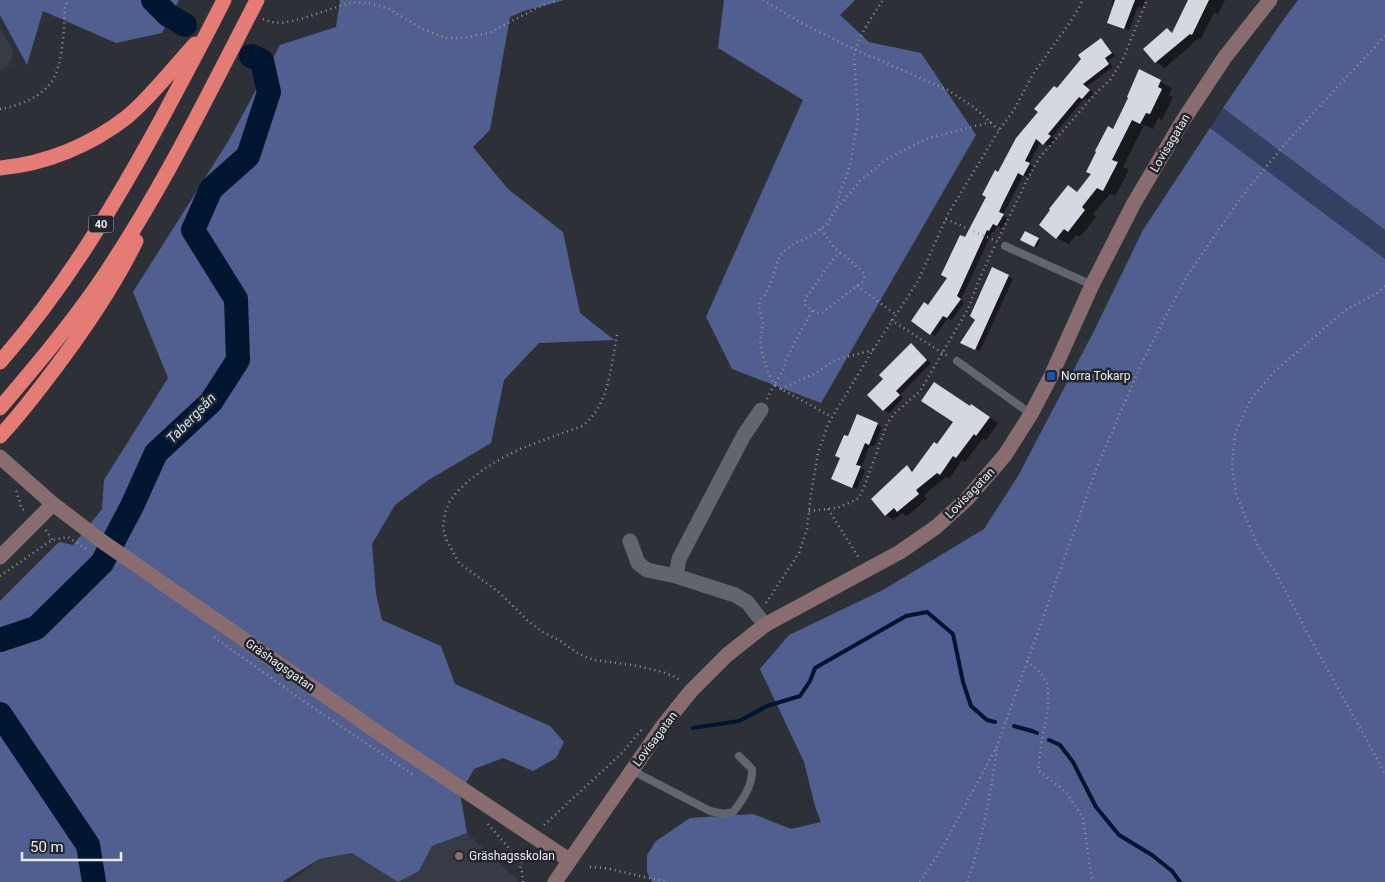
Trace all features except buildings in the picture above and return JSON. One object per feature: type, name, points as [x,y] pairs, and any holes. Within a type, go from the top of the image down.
[{"type":"highway","points":[[0,168],[58,156],[105,132],[127,116],[180,71],[212,25],[224,0]]},
{"type":"highway","name":"40","points":[[0,408],[59,338],[97,285],[182,145],[257,0]]},
{"type":"highway","name":"40","points":[[0,362],[40,314],[99,228],[130,176],[180,71]]},
{"type":"highway","points":[[0,436],[33,397],[85,329],[109,292],[182,145]]},
{"type":"street","name":"Lovisagatan","points":[[555,882],[662,727],[691,690],[761,619],[847,580],[916,542],[967,499],[1005,456],[1031,414],[1051,376],[1092,285],[1134,202],[1182,122],[1225,57],[1270,0]]},
{"type":"street","points":[[676,576],[680,560],[692,534],[744,435],[761,410]]},
{"type":"street","name":"Gräshagsgatan","points":[[1,458],[54,504],[103,542],[394,744],[569,860]]},
{"type":"street","points":[[0,557],[54,504]]},
{"type":"street","points":[[630,541],[638,563],[647,570],[676,576],[735,595],[747,602],[761,619]]},
{"type":"lane","points":[[1005,246],[1092,285]]},
{"type":"lane","points":[[957,362],[1031,414]]},
{"type":"lane","points":[[631,770],[710,811],[724,814],[733,812],[739,805],[744,798],[752,776],[752,768],[739,756]]},
{"type":"path","points":[[0,109],[30,100],[51,82],[59,62],[68,0]]},
{"type":"path","points":[[257,16],[271,22],[282,23],[301,19],[353,2],[369,3],[389,9],[437,35],[446,38],[462,38],[488,33],[543,4],[558,0]]},
{"type":"path","points":[[763,0],[803,24],[856,50],[948,90],[975,108],[999,130]]},
{"type":"path","points":[[836,209],[851,160],[858,119],[854,57],[868,24],[883,0]]},
{"type":"path","points":[[761,619],[766,603],[799,553],[807,529],[818,453],[828,424],[891,320],[918,281],[946,219],[999,130],[1014,110],[1033,74],[1073,18],[1083,0]]},
{"type":"path","points":[[809,511],[836,508],[859,498],[887,424],[894,414],[920,391],[943,353],[968,308],[979,280],[1029,176],[1040,157],[1096,93],[1110,80],[1123,59],[1147,0]]},
{"type":"path","points":[[920,882],[944,846],[997,746],[1097,467],[1143,360],[1187,276],[1242,196],[1291,137],[1385,36]]},
{"type":"path","points":[[832,417],[774,385],[768,372],[760,345],[763,322],[759,307],[760,300],[770,285],[780,255],[795,243],[807,238],[827,224],[836,209],[861,180],[888,158],[929,138],[991,122]]},
{"type":"path","points":[[946,219],[1005,246]]},
{"type":"path","points":[[821,229],[832,245],[864,273],[864,277],[862,282],[822,313],[816,314],[805,305],[805,299],[835,257],[840,253]]},
{"type":"path","points":[[857,286],[895,314]]},
{"type":"path","points":[[1385,286],[1376,294],[1348,309],[1275,371],[1252,400],[1235,433],[1232,466],[1236,494],[1258,546],[1276,573],[1385,776]]},
{"type":"path","points":[[761,410],[784,369],[794,342],[812,311]]},
{"type":"path","points":[[891,320],[957,362]]},
{"type":"path","points":[[617,335],[605,390],[594,414],[582,426],[522,448],[484,469],[467,482],[456,492],[445,512],[444,528],[446,539],[458,563],[500,593],[528,621],[544,633],[560,640],[579,654],[594,660],[659,671],[676,677],[691,690]]},
{"type":"path","points":[[781,388],[814,374],[835,360],[873,350]]},
{"type":"path","points":[[828,509],[858,555],[860,564],[865,571]]},
{"type":"path","points":[[0,576],[52,540],[68,537],[89,550]]},
{"type":"path","points":[[1027,662],[1040,672],[1048,685],[1048,709],[1038,770],[1066,792],[1083,818],[1092,882]]},
{"type":"path","points":[[967,882],[984,822],[993,780],[997,746]]},
{"type":"path","points":[[523,882],[520,868],[526,849]]},
{"type":"path","points":[[590,866],[667,882]]},
{"type":"shaded area","points":[[0,0],[179,0],[162,33],[116,43],[43,11],[27,65],[0,15]]},
{"type":"shaded area","points":[[340,0],[564,0],[524,11],[510,17],[490,130],[473,147],[508,189],[563,232],[580,313],[614,340],[539,343],[504,380],[491,443],[427,481],[395,505],[372,544],[376,594],[382,620],[441,646],[455,684],[550,726],[564,742],[556,758],[533,771],[503,758],[474,769],[460,794],[467,833],[432,846],[419,871],[398,882],[352,853],[319,859],[282,882],[0,882],[0,601],[59,542],[73,545],[102,509],[104,480],[168,378],[133,292],[229,140],[280,45],[336,27]]},
{"type":"shaded area","points":[[724,0],[855,0],[840,15],[869,42],[921,53],[976,135],[821,403],[732,369],[706,317],[803,100],[718,48]]},
{"type":"shaded area","points":[[1298,0],[1385,0],[1385,230],[1223,108]]},
{"type":"shaded area","points":[[0,27],[13,51],[9,66],[0,71]]},
{"type":"shaded area","points":[[1223,108],[1385,230],[1385,259],[1210,128]]},
{"type":"shaded area","points":[[1210,128],[1385,259],[1385,882],[652,882],[647,872],[647,855],[656,841],[690,818],[753,814],[791,829],[821,822],[804,762],[760,669],[789,635],[883,590],[984,529],[1018,476],[1094,331],[1143,230]]},
{"type":"shaded area","name":"Gräshagsskolan","points":[[467,833],[518,880],[516,882],[290,882],[319,859],[352,853],[362,859],[419,871],[431,846]]},
{"type":"waterway","name":"Tabergsån","points":[[153,0],[168,15],[185,25]]},
{"type":"waterway","name":"Tabergsån","points":[[0,640],[36,628],[102,563],[132,506],[156,453],[211,402],[238,360],[236,299],[193,230],[211,189],[248,156],[269,92],[262,61],[251,56]]},
{"type":"waterway","points":[[693,728],[739,721],[767,706],[800,696],[810,681],[815,668],[906,616],[927,612],[953,634],[963,682],[971,706],[987,720],[995,722]]},
{"type":"waterway","name":"Tabergsån","points":[[0,714],[88,845],[94,882]]},
{"type":"waterway","points":[[1014,726],[1037,733]]},
{"type":"waterway","points":[[1049,740],[1060,745],[1073,762],[1096,807],[1119,835],[1152,855],[1172,871],[1180,882]]},
{"type":"place","name":"Norra Tokarp","points":[[1051,376]]},
{"type":"place","name":"Gräshagsskolan","points":[[459,856]]}]
